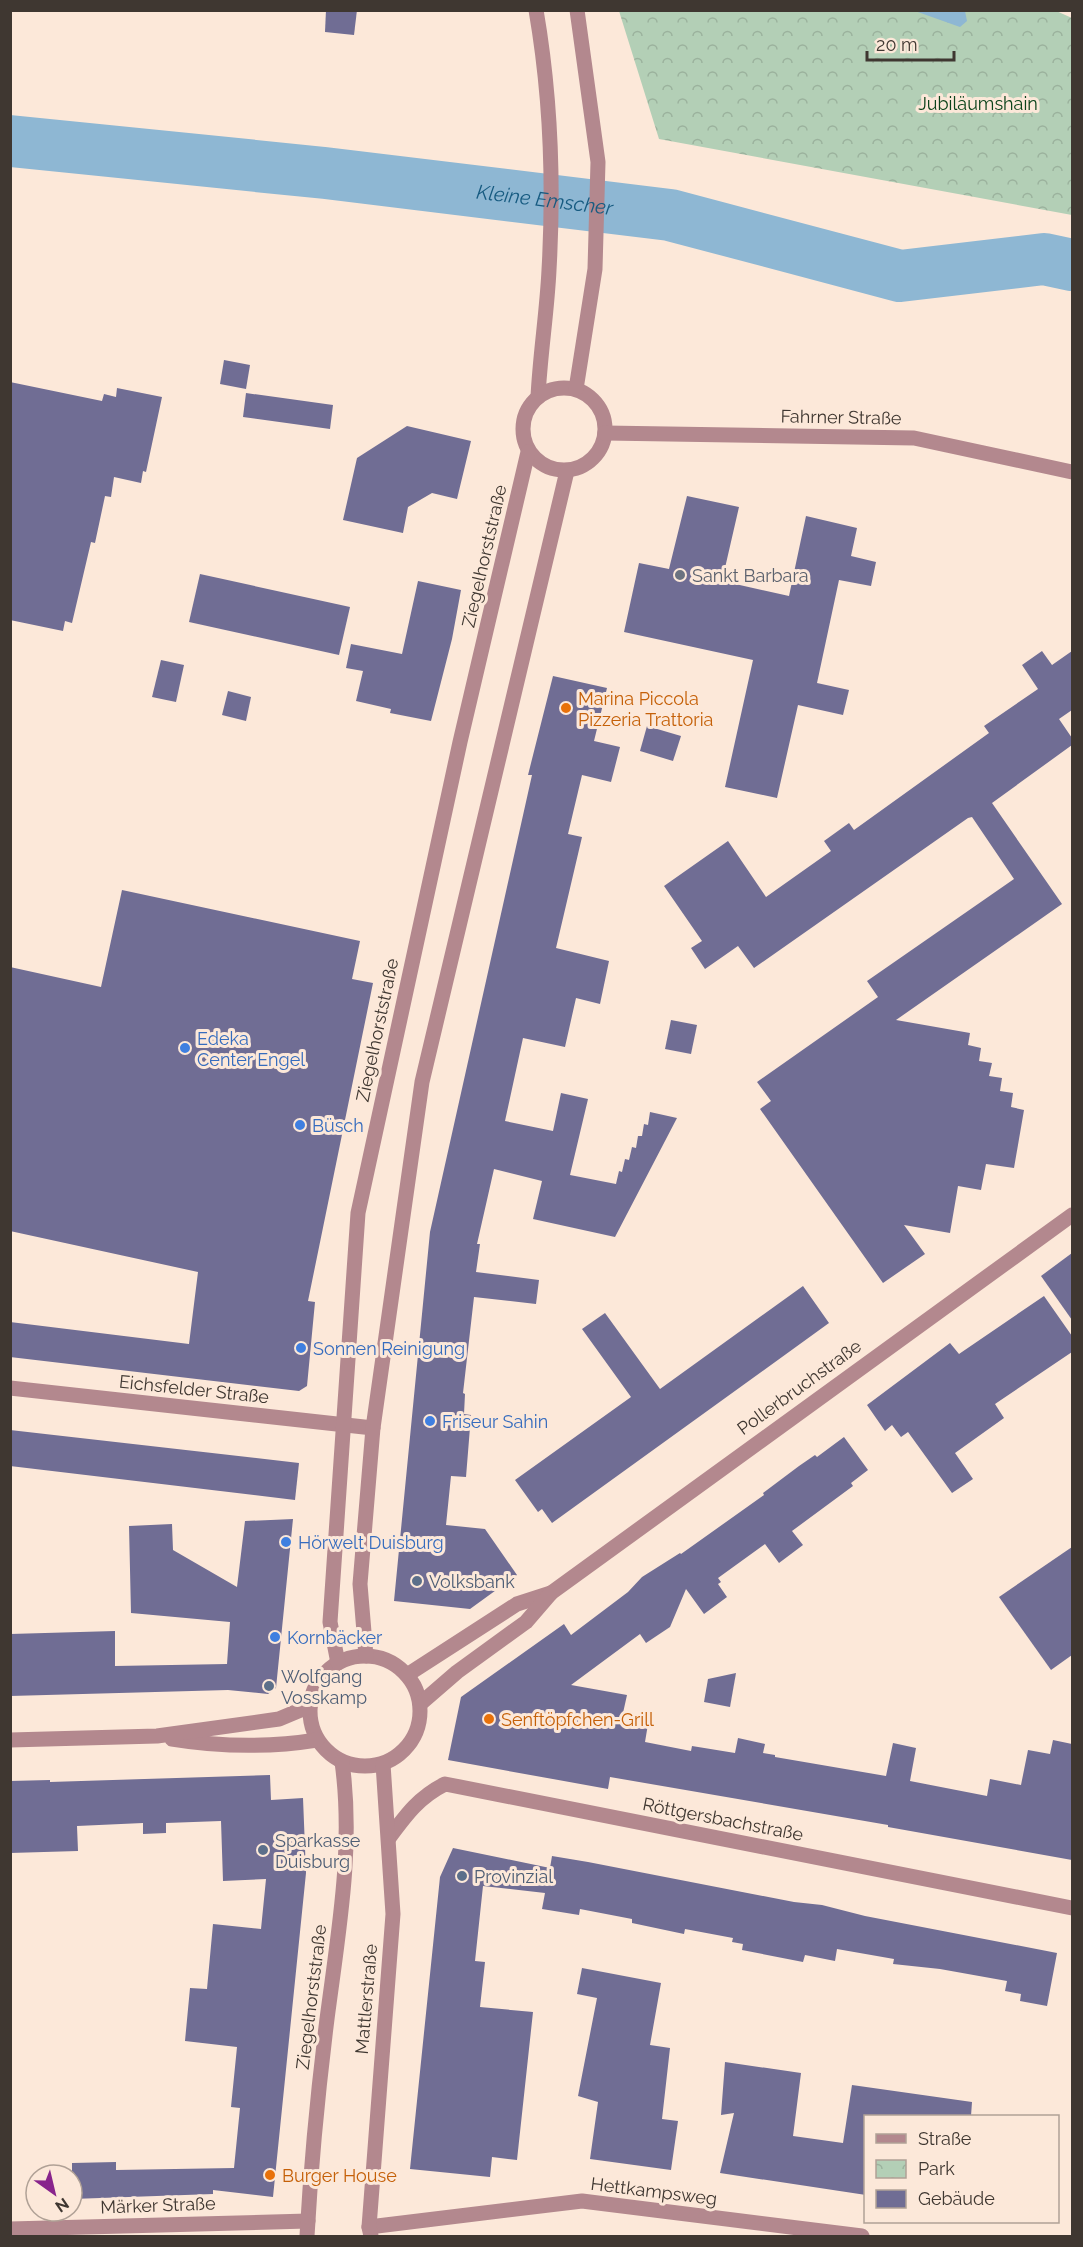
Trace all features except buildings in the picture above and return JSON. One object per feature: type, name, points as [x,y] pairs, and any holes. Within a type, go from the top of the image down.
[{"type":"street","name":"Ziegelhorststraße","points":[[338,1663],[330,1622],[358,1213],[460,742],[528,452],[523,438],[522,424],[527,409],[538,397],[549,271],[552,165],[550,103],[536,10]]},
{"type":"street","points":[[576,389],[595,269],[598,162],[577,10]]},
{"type":"street","points":[[528,452],[545,466],[567,471],[590,462],[598,452],[605,433],[603,414],[592,399],[576,389],[556,388],[538,397]]},
{"type":"street","name":"Fahrner Straße","points":[[605,433],[914,438],[1072,472]]},
{"type":"street","points":[[366,1656],[360,1584],[374,1428],[422,1082],[567,471]]},
{"type":"street","name":"Pollerbruchstraße","points":[[420,1704],[457,1672],[526,1622],[551,1593],[1072,1215]]},
{"type":"street","name":"Eichsfelder Straße","points":[[10,1388],[374,1428]]},
{"type":"street","name":"Pollerbruchstraße","points":[[407,1675],[517,1604],[551,1593]]},
{"type":"street","points":[[366,1656],[388,1661],[407,1675],[414,1685],[420,1704],[418,1726],[408,1746],[398,1756],[383,1764],[362,1766],[342,1762],[328,1753],[317,1740],[311,1723],[310,1706],[314,1689],[324,1674],[338,1663],[366,1656]]},
{"type":"street","points":[[10,1740],[157,1736],[279,1719],[310,1706]]},
{"type":"street","points":[[157,1736],[219,1746],[287,1744],[317,1740]]},
{"type":"street","name":"Ziegelhorststraße","points":[[307,2236],[321,2070],[345,1885],[348,1801],[342,1762]]},
{"type":"street","name":"Mattlerstraße","points":[[370,2232],[393,1914],[383,1764]]},
{"type":"street","name":"Röttgersbachstraße","points":[[389,1838],[413,1805],[427,1793],[445,1784],[1072,1908]]},
{"type":"street","name":"Hettkampsweg","points":[[370,2232],[582,2201],[862,2236]]},
{"type":"street","points":[[308,2221],[316,2236]]},
{"type":"street","name":"Märker Straße","points":[[10,2229],[308,2221]]},
{"type":"green space","name":"Jubiläumshain","points":[[1054,10],[1072,18],[1072,215],[659,139],[619,11]]},
{"type":"water","points":[[915,11],[965,11],[967,21],[960,27]]},
{"type":"waterway","name":"Kleine Emscher","points":[[10,141],[325,173],[670,215],[900,276],[1044,259],[1072,265]]},
{"type":"place","name":"Sankt Barbara","points":[[680,575]]},
{"type":"place","name":"Marina Piccola Pizzeria Trattoria","points":[[566,708]]},
{"type":"place","name":"Edeka Center Engel","points":[[185,1048]]},
{"type":"place","name":"Büsch","points":[[300,1125]]},
{"type":"place","name":"Sonnen Reinigung","points":[[301,1348]]},
{"type":"place","name":"Friseur Sahin","points":[[430,1421]]},
{"type":"place","name":"Hörwelt Duisburg","points":[[286,1542]]},
{"type":"place","name":"Volksbank","points":[[417,1581]]},
{"type":"place","name":"Kornbäcker","points":[[275,1637]]},
{"type":"place","name":"Wolfgang Vosskamp","points":[[269,1686]]},
{"type":"place","name":"Senftöpfchen-Grill","points":[[489,1719]]},
{"type":"place","name":"Sparkasse Duisburg","points":[[263,1850]]},
{"type":"place","name":"Provinzial","points":[[462,1876]]},
{"type":"place","name":"Burger House","points":[[270,2175]]}]
